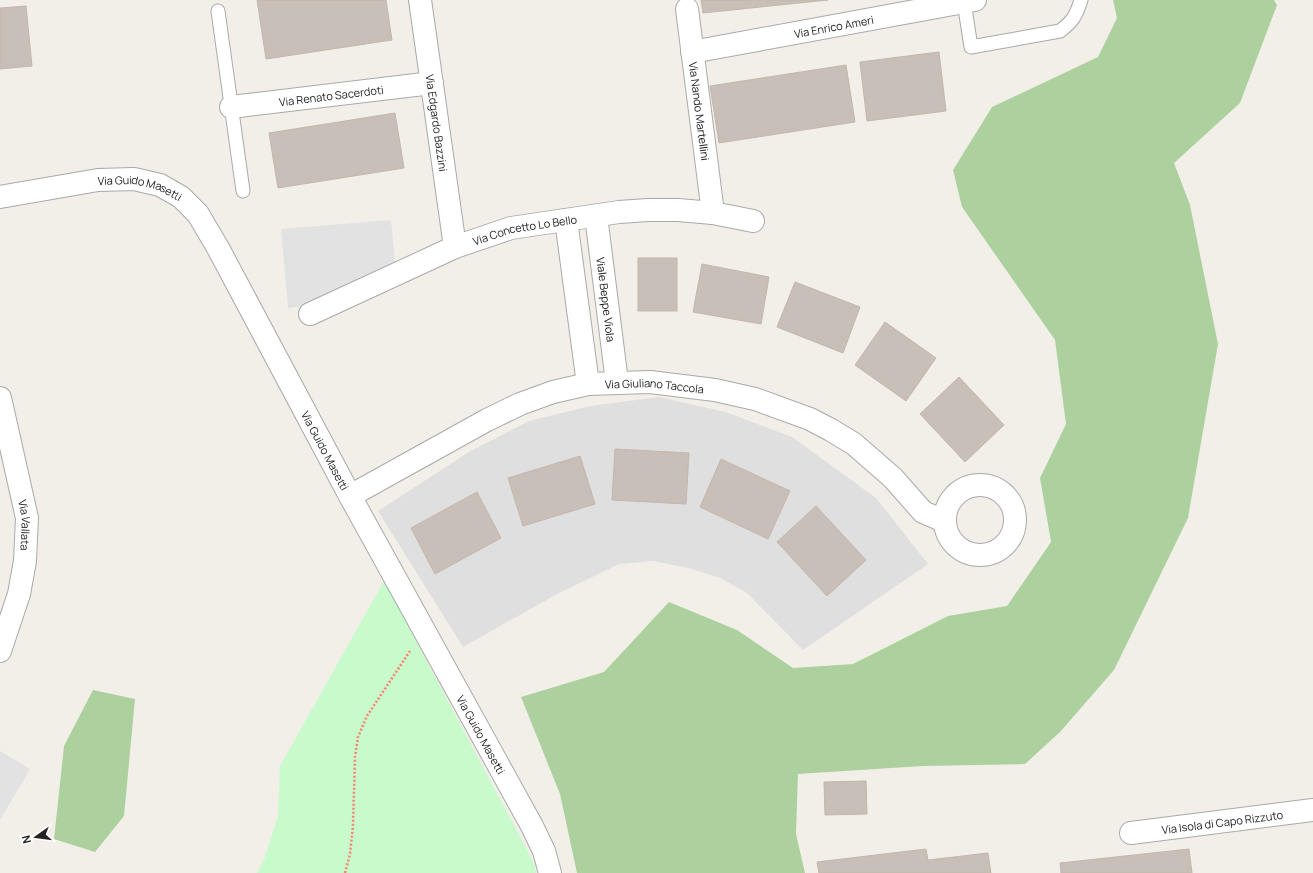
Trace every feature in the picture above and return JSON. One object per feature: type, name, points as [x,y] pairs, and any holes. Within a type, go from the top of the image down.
[{"type":"street","name":"Via Edgardo Bazzini","points":[[420,0],[455,246]]},
{"type":"street","name":"Via Enrico Ameri","points":[[692,52],[969,1]]},
{"type":"street","name":"Via Nando Martellini","points":[[687,9],[713,213]]},
{"type":"street","name":"Via Renato Sacerdoti","points":[[232,107],[432,83]]},
{"type":"street","name":"Via Guido Masetti","points":[[0,197],[98,180],[134,179],[160,186],[181,197],[198,214],[218,248],[350,496],[532,826],[544,851],[550,873]]},
{"type":"street","name":"Via Concetto Lo Bello","points":[[310,314],[455,246],[511,228],[619,212],[648,210],[678,210],[713,213],[753,221]]},
{"type":"street","name":"Viale Beppe Viola","points":[[596,216],[617,382]]},
{"type":"street","points":[[566,220],[588,384]]},
{"type":"street","name":"Via Giuliano Taccola","points":[[350,496],[487,420],[520,404],[554,392],[588,384],[650,382],[715,390],[755,399],[810,419],[854,444],[893,478],[923,512],[944,521]]},
{"type":"street","name":"Via Vallata","points":[[0,398],[27,518],[25,560],[19,594],[0,651]]},
{"type":"street","name":"Via Isola di Capo Rizzuto","points":[[1131,833],[1313,810]]},
{"type":"lane","points":[[969,1],[971,47],[1060,31],[1071,22],[1079,8],[1081,0]]},
{"type":"lane","points":[[218,11],[243,191]]},
{"type":"path","points":[[345,873],[350,854],[353,826],[355,757],[358,737],[367,716],[424,629]]},
{"type":"shaded area","points":[[391,220],[395,262],[307,306],[288,308],[281,229]]},
{"type":"shaded area","points":[[659,397],[726,412],[792,437],[876,498],[928,564],[803,650],[747,593],[720,578],[688,568],[653,561],[619,564],[557,594],[463,647],[378,511],[469,452],[529,421],[590,406]]},
{"type":"shaded area","points":[[0,751],[30,769],[0,820]]},
{"type":"green space","points":[[1113,0],[1274,0],[1277,5],[1240,103],[1174,163],[1190,205],[1218,344],[1188,518],[1114,670],[1060,732],[1025,764],[923,766],[798,774],[796,834],[805,873],[577,873],[560,794],[521,697],[604,672],[669,602],[737,630],[793,668],[853,664],[948,616],[1007,606],[1051,542],[1040,478],[1066,424],[1055,340],[962,207],[953,170],[992,107],[1098,57],[1117,18]]},
{"type":"green space","points":[[384,581],[534,863],[536,873],[257,873],[265,857],[278,816],[280,766]]},
{"type":"green space","points":[[93,690],[135,699],[124,816],[95,852],[54,839],[64,746]]},
{"type":"building","points":[[257,0],[386,0],[392,40],[266,59]]},
{"type":"building","points":[[701,0],[828,0],[703,13]]},
{"type":"building","points":[[26,6],[32,66],[0,69],[0,8]]},
{"type":"building","points":[[939,52],[946,111],[867,121],[860,62]]},
{"type":"building","points":[[846,65],[855,122],[719,143],[710,86]]},
{"type":"building","points":[[395,113],[404,168],[278,188],[269,133]]},
{"type":"building","points":[[638,258],[677,258],[677,311],[638,311]]},
{"type":"building","points":[[702,264],[769,277],[761,324],[693,312]]},
{"type":"building","points":[[795,282],[860,307],[843,353],[777,327]]},
{"type":"building","points":[[885,322],[936,358],[906,401],[855,365]]},
{"type":"building","points":[[959,377],[1004,425],[965,462],[920,414]]},
{"type":"building","points":[[615,449],[689,453],[686,504],[612,500]]},
{"type":"building","points":[[580,456],[595,504],[523,526],[508,478]]},
{"type":"building","points":[[721,459],[790,491],[768,539],[700,507]]},
{"type":"building","points":[[477,492],[501,538],[435,574],[411,528]]},
{"type":"building","points":[[816,506],[866,560],[827,596],[777,542]]},
{"type":"building","points":[[866,781],[867,814],[825,815],[824,782]]},
{"type":"building","points":[[926,849],[928,860],[988,853],[991,873],[819,873],[817,862]]},
{"type":"building","points":[[1189,849],[1192,873],[1061,873],[1060,863]]}]
